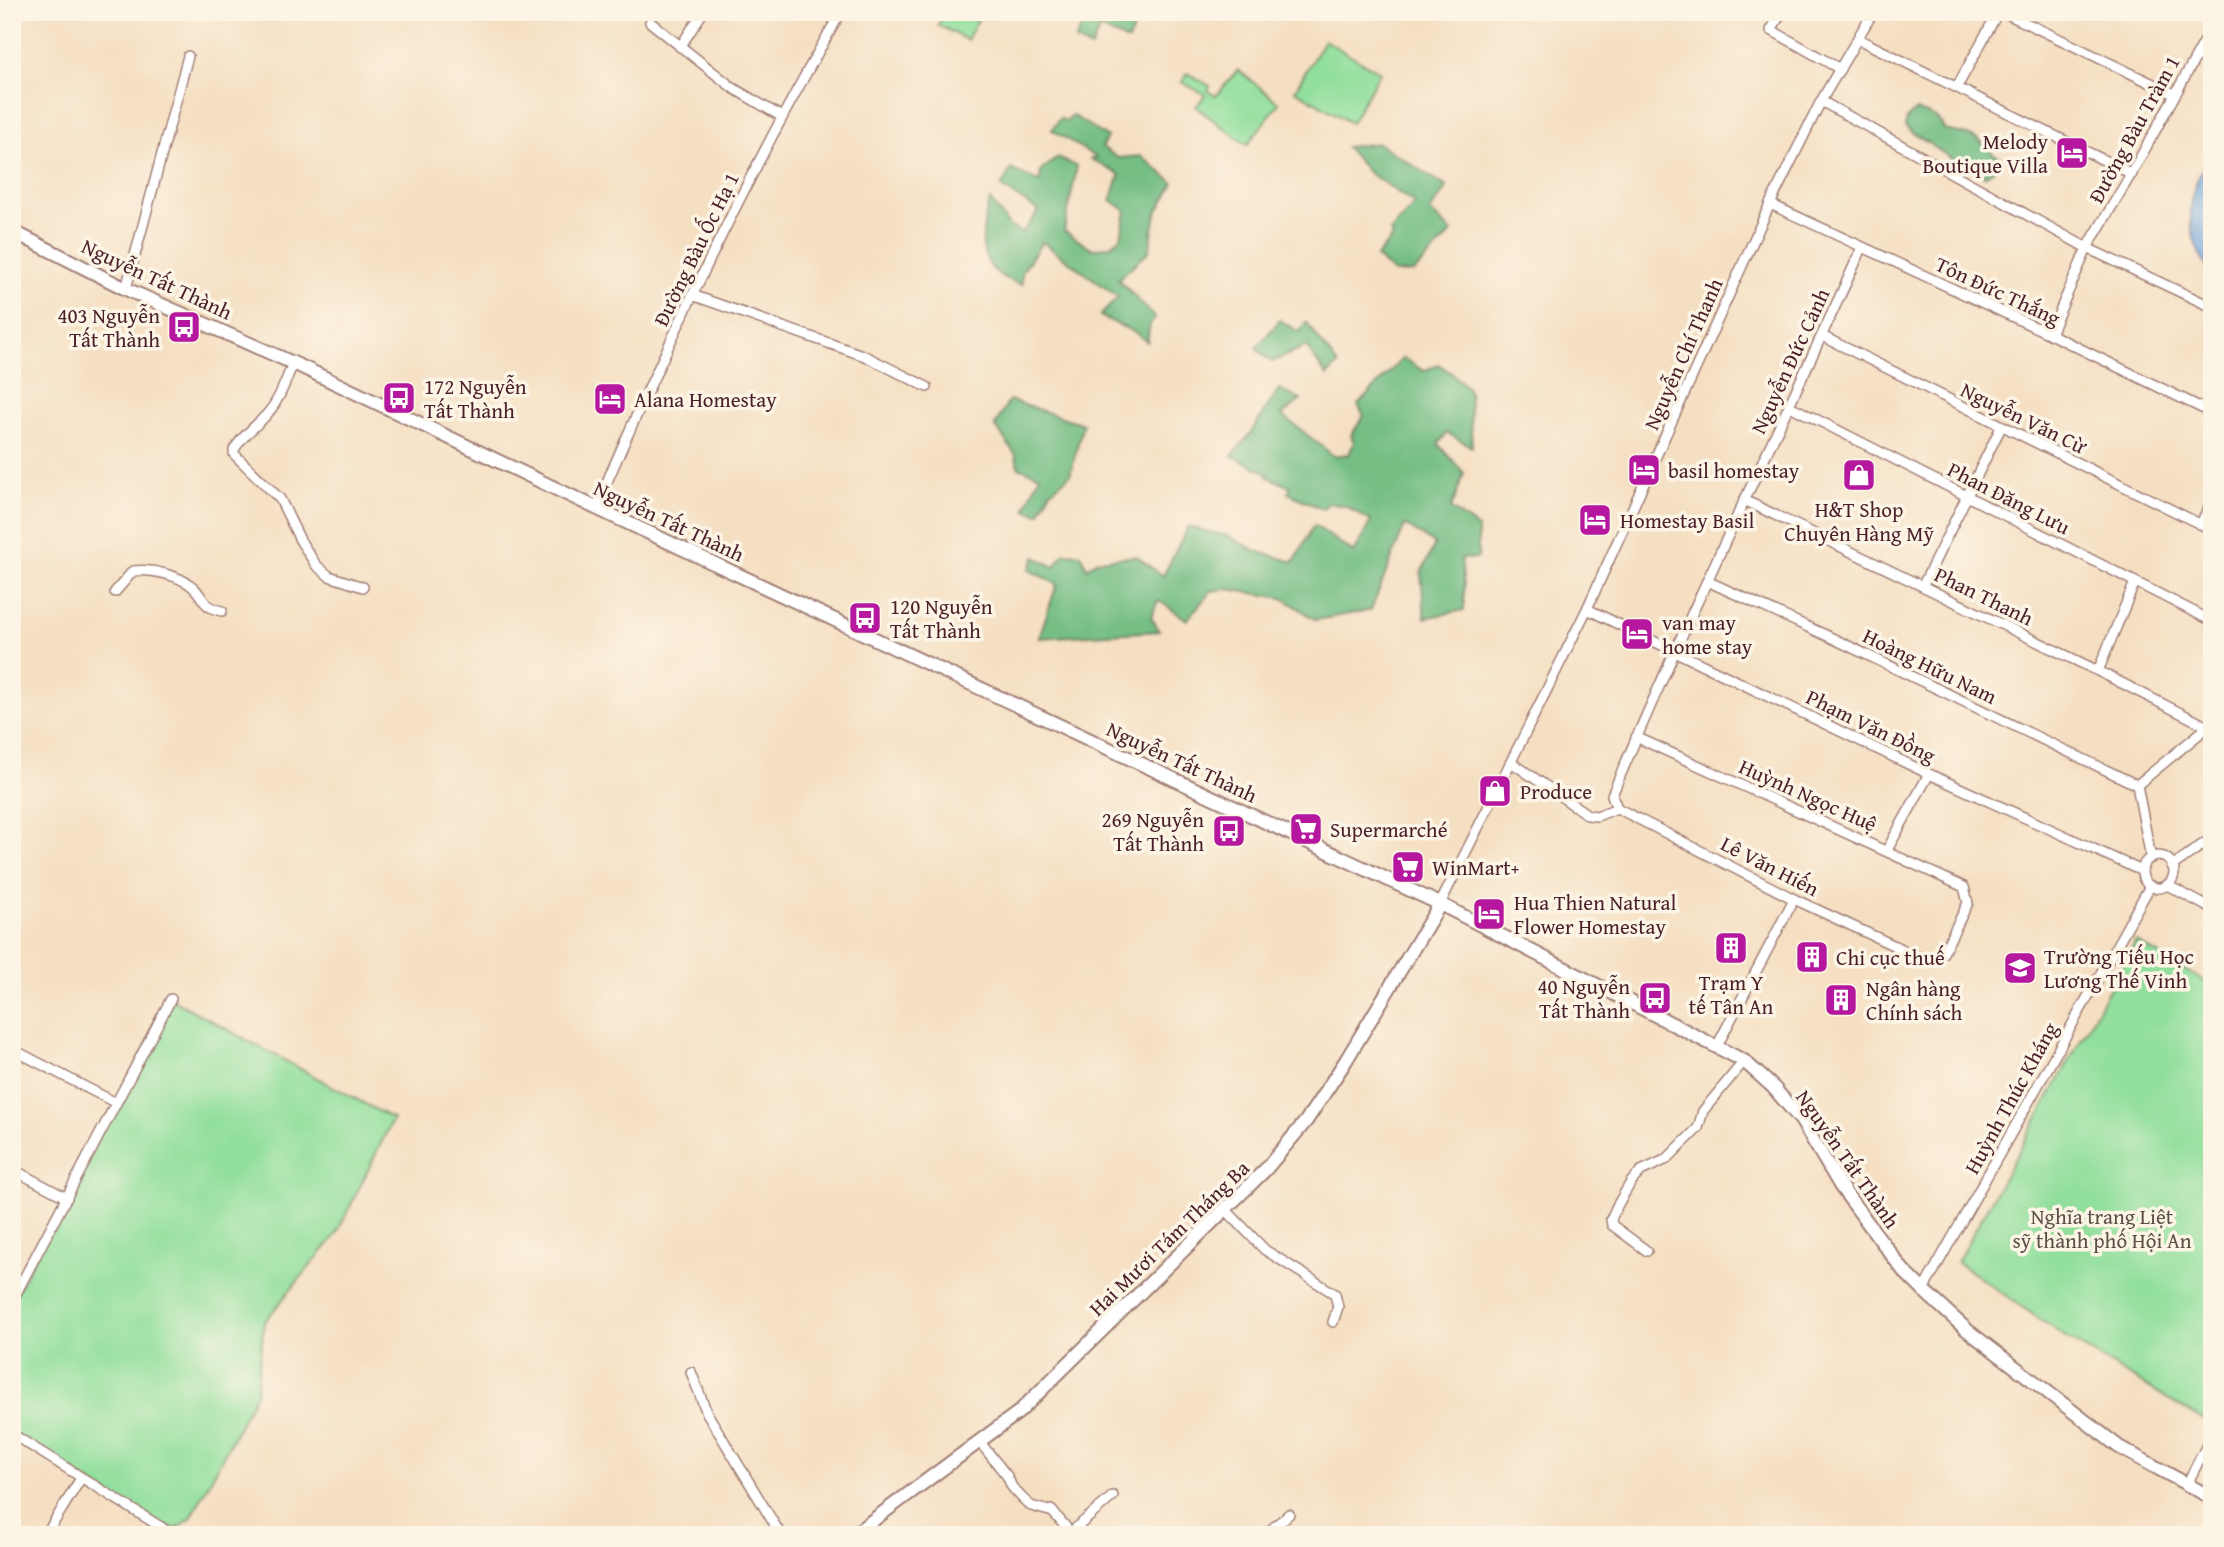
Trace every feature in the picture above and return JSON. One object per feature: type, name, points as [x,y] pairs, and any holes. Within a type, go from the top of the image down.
[{"type":"main road","name":"Nguyễn Tất Thành","points":[[12,231],[126,289],[293,363],[1440,904],[1744,1061],[1773,1087],[1801,1120],[1841,1186],[1903,1270],[1923,1290],[1967,1331],[2119,1447],[2212,1498]]},
{"type":"main road","name":"Hai Mươi Tám Tháng Ba","points":[[853,1535],[1020,1412],[1266,1169],[1306,1121],[1345,1062],[1440,904]]},
{"type":"street","points":[[680,47],[702,12]]},
{"type":"street","name":"Đường Bàu Ốc Hạ 1","points":[[596,508],[692,295],[782,117],[841,12]]},
{"type":"street","points":[[1782,12],[1771,30],[1840,69]]},
{"type":"street","name":"Nguyễn Chí Thanh","points":[[1440,904],[1587,609],[1770,204],[1821,101],[1873,12]]},
{"type":"street","points":[[1957,87],[2000,12],[2174,94]]},
{"type":"street","points":[[2201,12],[2212,19]]},
{"type":"street","points":[[650,22],[733,88],[782,117]]},
{"type":"street","name":"Đường Bàu Tràm 1","points":[[2050,334],[2087,248],[2132,174],[2212,28]]},
{"type":"street","points":[[1858,39],[2132,174]]},
{"type":"street","points":[[126,289],[188,56]]},
{"type":"street","points":[[1821,101],[2087,248],[2212,307]]},
{"type":"street","name":"Tôn Đức Thắng","points":[[1770,204],[2050,334],[2212,413]]},
{"type":"street","name":"Nguyễn Đức Cảnh","points":[[1617,808],[1612,795],[1673,651],[1862,248]]},
{"type":"street","points":[[692,295],[865,355],[928,387]]},
{"type":"street","name":"Nguyễn Văn Cừ","points":[[1822,336],[2212,530]]},
{"type":"street","points":[[293,363],[277,400],[269,412],[242,438],[234,454],[285,505],[300,540],[316,565],[329,576],[363,587]]},
{"type":"street","name":"Phan Đăng Lưu","points":[[1790,406],[2212,621]]},
{"type":"street","points":[[1923,585],[2001,427]]},
{"type":"street","name":"Phan Thanh","points":[[1744,500],[2210,725]]},
{"type":"street","points":[[2201,524],[2212,501]]},
{"type":"street","points":[[115,592],[133,571],[165,574],[190,585],[207,607],[222,611]]},
{"type":"street","name":"Hoàng Hữu Nam","points":[[1707,581],[2137,785]]},
{"type":"street","points":[[2098,671],[2135,582]]},
{"type":"street","name":"Phạm Văn Đồng","points":[[1587,609],[1929,774],[2142,872]]},
{"type":"street","points":[[2151,858],[2137,785],[2210,725]]},
{"type":"street","name":"Huỳnh Ngọc Huệ","points":[[1636,737],[1964,887],[1968,904],[1943,953],[1923,959]]},
{"type":"street","points":[[1511,762],[1588,815],[1596,816],[1617,808]]},
{"type":"street","points":[[1887,850],[1929,774]]},
{"type":"street","name":"Lê Văn Hiến","points":[[1617,808],[1794,898],[1923,959]]},
{"type":"street","points":[[2172,866],[2212,838]]},
{"type":"street","points":[[2151,858],[2165,858],[2172,866],[2174,874],[2167,885],[2161,888],[2145,882],[2143,866],[2151,858]]},
{"type":"street","points":[[2167,885],[2212,909]]},
{"type":"street","name":"Huỳnh Thúc Kháng","points":[[1923,1290],[2150,886]]},
{"type":"street","points":[[1717,1046],[1794,898]]},
{"type":"street","points":[[12,1301],[15,1290],[171,999]]},
{"type":"street","points":[[12,1049],[116,1103]]},
{"type":"street","points":[[1647,1251],[1612,1225],[1611,1219],[1621,1197],[1641,1171],[1667,1159],[1698,1128],[1703,1111],[1744,1061]]},
{"type":"street","points":[[12,1169],[66,1198]]},
{"type":"street","points":[[1225,1209],[1265,1250],[1335,1294],[1338,1307],[1333,1322]]},
{"type":"street","points":[[691,1372],[707,1413],[781,1535]]},
{"type":"street","points":[[12,1434],[158,1531],[171,1535]]},
{"type":"street","points":[[2186,1486],[2212,1435]]},
{"type":"street","points":[[979,1441],[1007,1476],[1012,1488],[1031,1506],[1050,1508],[1070,1534],[1113,1496]]},
{"type":"street","points":[[46,1535],[80,1478]]},
{"type":"street","points":[[1265,1535],[1289,1514]]},
{"type":"street","points":[[1277,1524],[1287,1535]]},
{"type":"green space","points":[[945,12],[982,12],[967,40],[938,25]]},
{"type":"green space","points":[[1088,12],[1141,12],[1128,41],[1100,28],[1091,48],[1075,41]]},
{"type":"green space","points":[[1324,40],[1380,72],[1351,123],[1295,90]]},
{"type":"green space","points":[[1238,70],[1279,103],[1247,145],[1196,107],[1205,95],[1182,82],[1187,73],[1210,86],[1208,91],[1216,96]]},
{"type":"green space","points":[[1916,110],[1936,119],[1944,130],[1965,134],[1980,141],[2001,159],[1996,168],[1985,176],[1958,163],[1911,132],[1905,126],[1907,119]]},
{"type":"green space","points":[[1072,115],[1107,137],[1102,147],[1118,158],[1141,156],[1174,183],[1156,214],[1149,251],[1118,279],[1155,318],[1150,324],[1147,342],[1136,333],[1100,316],[1118,297],[1042,242],[1022,272],[1022,285],[1003,277],[993,269],[984,251],[983,231],[990,200],[1010,227],[1022,233],[1039,211],[1001,187],[1011,169],[1040,182],[1041,171],[1057,158],[1077,166],[1064,231],[1093,249],[1110,246],[1121,237],[1126,211],[1111,200],[1120,175],[1091,159],[1097,158],[1052,130],[1060,118],[1067,122]]},
{"type":"green space","points":[[1378,143],[1447,187],[1430,211],[1452,232],[1414,272],[1394,273],[1376,257],[1393,236],[1390,232],[1415,204],[1369,173],[1346,147]]},
{"type":"green space","points":[[1280,320],[1299,332],[1306,322],[1338,365],[1327,376],[1306,346],[1272,362],[1256,348]]},
{"type":"green space","points":[[1403,358],[1424,371],[1438,364],[1469,390],[1472,447],[1447,433],[1438,444],[1464,473],[1451,509],[1478,528],[1478,558],[1461,559],[1464,610],[1425,618],[1421,573],[1435,544],[1405,525],[1371,610],[1316,620],[1283,598],[1227,589],[1211,591],[1187,620],[1158,600],[1151,618],[1159,631],[1039,638],[1057,584],[1029,570],[1035,557],[1055,567],[1064,553],[1081,554],[1087,568],[1098,560],[1136,556],[1163,576],[1188,527],[1228,536],[1256,551],[1294,562],[1314,525],[1354,553],[1371,521],[1345,506],[1328,503],[1323,509],[1288,493],[1291,487],[1232,456],[1248,437],[1279,389],[1301,400],[1282,415],[1334,456],[1349,454],[1354,443],[1351,435],[1364,416],[1358,405]]},
{"type":"green space","points":[[1009,400],[1083,424],[1070,475],[1050,492],[1039,514],[1025,509],[1040,475],[1018,467],[1016,455],[995,426]]},
{"type":"green space","name":"Nghĩa trang Liệt sỹ thành phố Hội An","points":[[2136,941],[2212,986],[2212,1402],[2203,1420],[2067,1338],[1957,1262]]},
{"type":"green space","points":[[171,999],[393,1119],[336,1235],[264,1322],[256,1393],[191,1518],[177,1528],[161,1527],[12,1433],[12,1301]]},
{"type":"water","points":[[2212,153],[2212,273],[2196,244],[2191,213],[2197,182]]},
{"type":"place","name":"Melody Boutique Villa","points":[[2072,153]]},
{"type":"place","name":"403 Nguyễn Tất Thành","points":[[184,327]]},
{"type":"place","name":"172 Nguyễn Tất Thành","points":[[399,398]]},
{"type":"place","name":"Alana Homestay","points":[[610,399]]},
{"type":"place","name":"basil homestay","points":[[1644,470]]},
{"type":"place","name":"H&T Shop Chuyên Hàng Mỹ","points":[[1859,475]]},
{"type":"place","name":"Homestay Basil","points":[[1595,520]]},
{"type":"place","name":"120 Nguyễn Tất Thành","points":[[865,618]]},
{"type":"place","name":"van may home stay","points":[[1637,634]]},
{"type":"place","name":"Produce","points":[[1495,791]]},
{"type":"place","name":"Supermarché","points":[[1306,829]]},
{"type":"place","name":"269 Nguyễn Tất Thành","points":[[1229,831]]},
{"type":"place","name":"WinMart+","points":[[1408,867]]},
{"type":"place","name":"Hua Thien Natural Flower Homestay","points":[[1489,914]]},
{"type":"place","name":"Trạm Y tế Tân An","points":[[1731,948]]},
{"type":"place","name":"Chi cục thuế","points":[[1812,957]]},
{"type":"place","name":"Trường Tiếu Học Lương Thế Vinh","points":[[2020,968]]},
{"type":"place","name":"40 Nguyễn Tất Thành","points":[[1655,998]]},
{"type":"place","name":"Ngân hàng Chính sách","points":[[1841,1000]]}]
